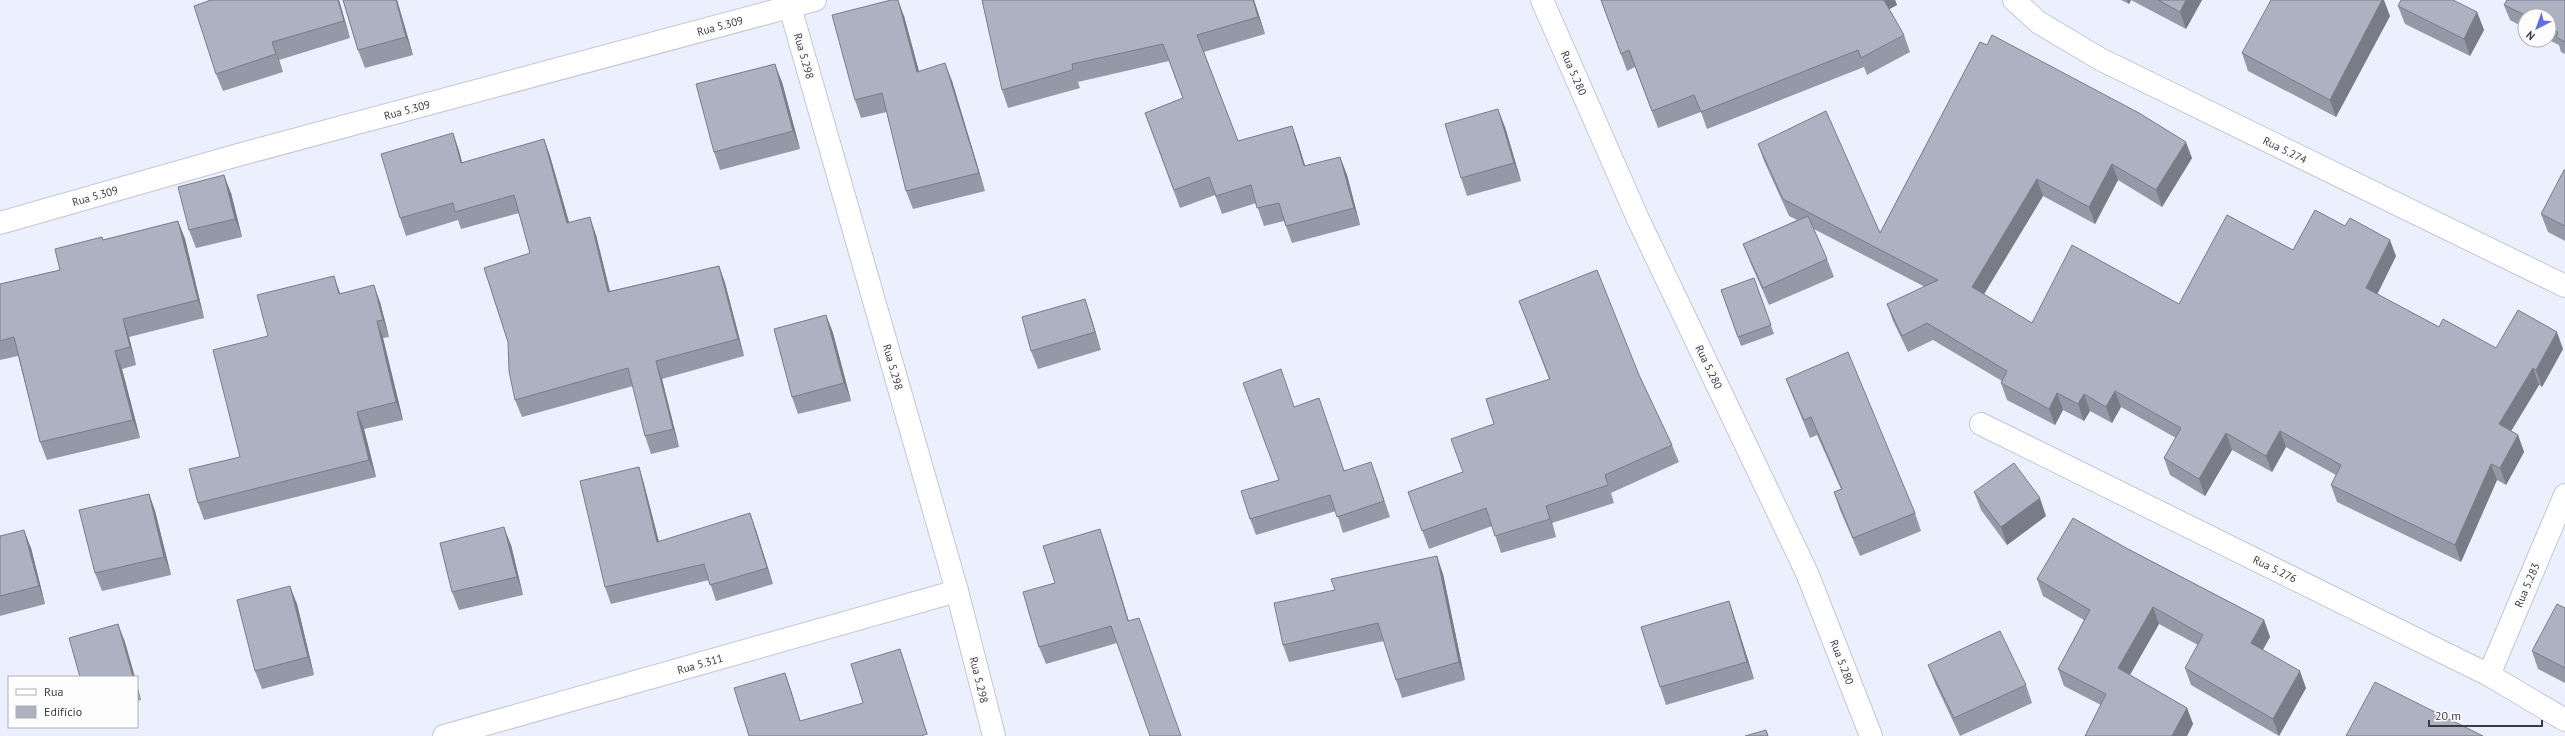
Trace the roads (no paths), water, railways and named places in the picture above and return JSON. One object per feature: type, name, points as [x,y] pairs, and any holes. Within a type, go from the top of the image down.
[{"type":"street","name":"Rua 5.309","points":[[0,223],[245,153],[789,4],[815,0]]},
{"type":"street","name":"Rua 5.280","points":[[1542,0],[1638,219],[1807,573],[1871,736]]},
{"type":"street","name":"Rua 5.274","points":[[2014,0],[2038,22],[2100,59],[2565,286]]},
{"type":"street","name":"Rua 5.298","points":[[789,4],[957,591],[994,736]]},
{"type":"street","name":"Rua 5.276","points":[[1982,424],[2490,675],[2565,720]]},
{"type":"street","name":"Rua 5.283","points":[[2490,675],[2565,495]]},
{"type":"street","name":"Rua 5.311","points":[[444,736],[957,591]]}]
